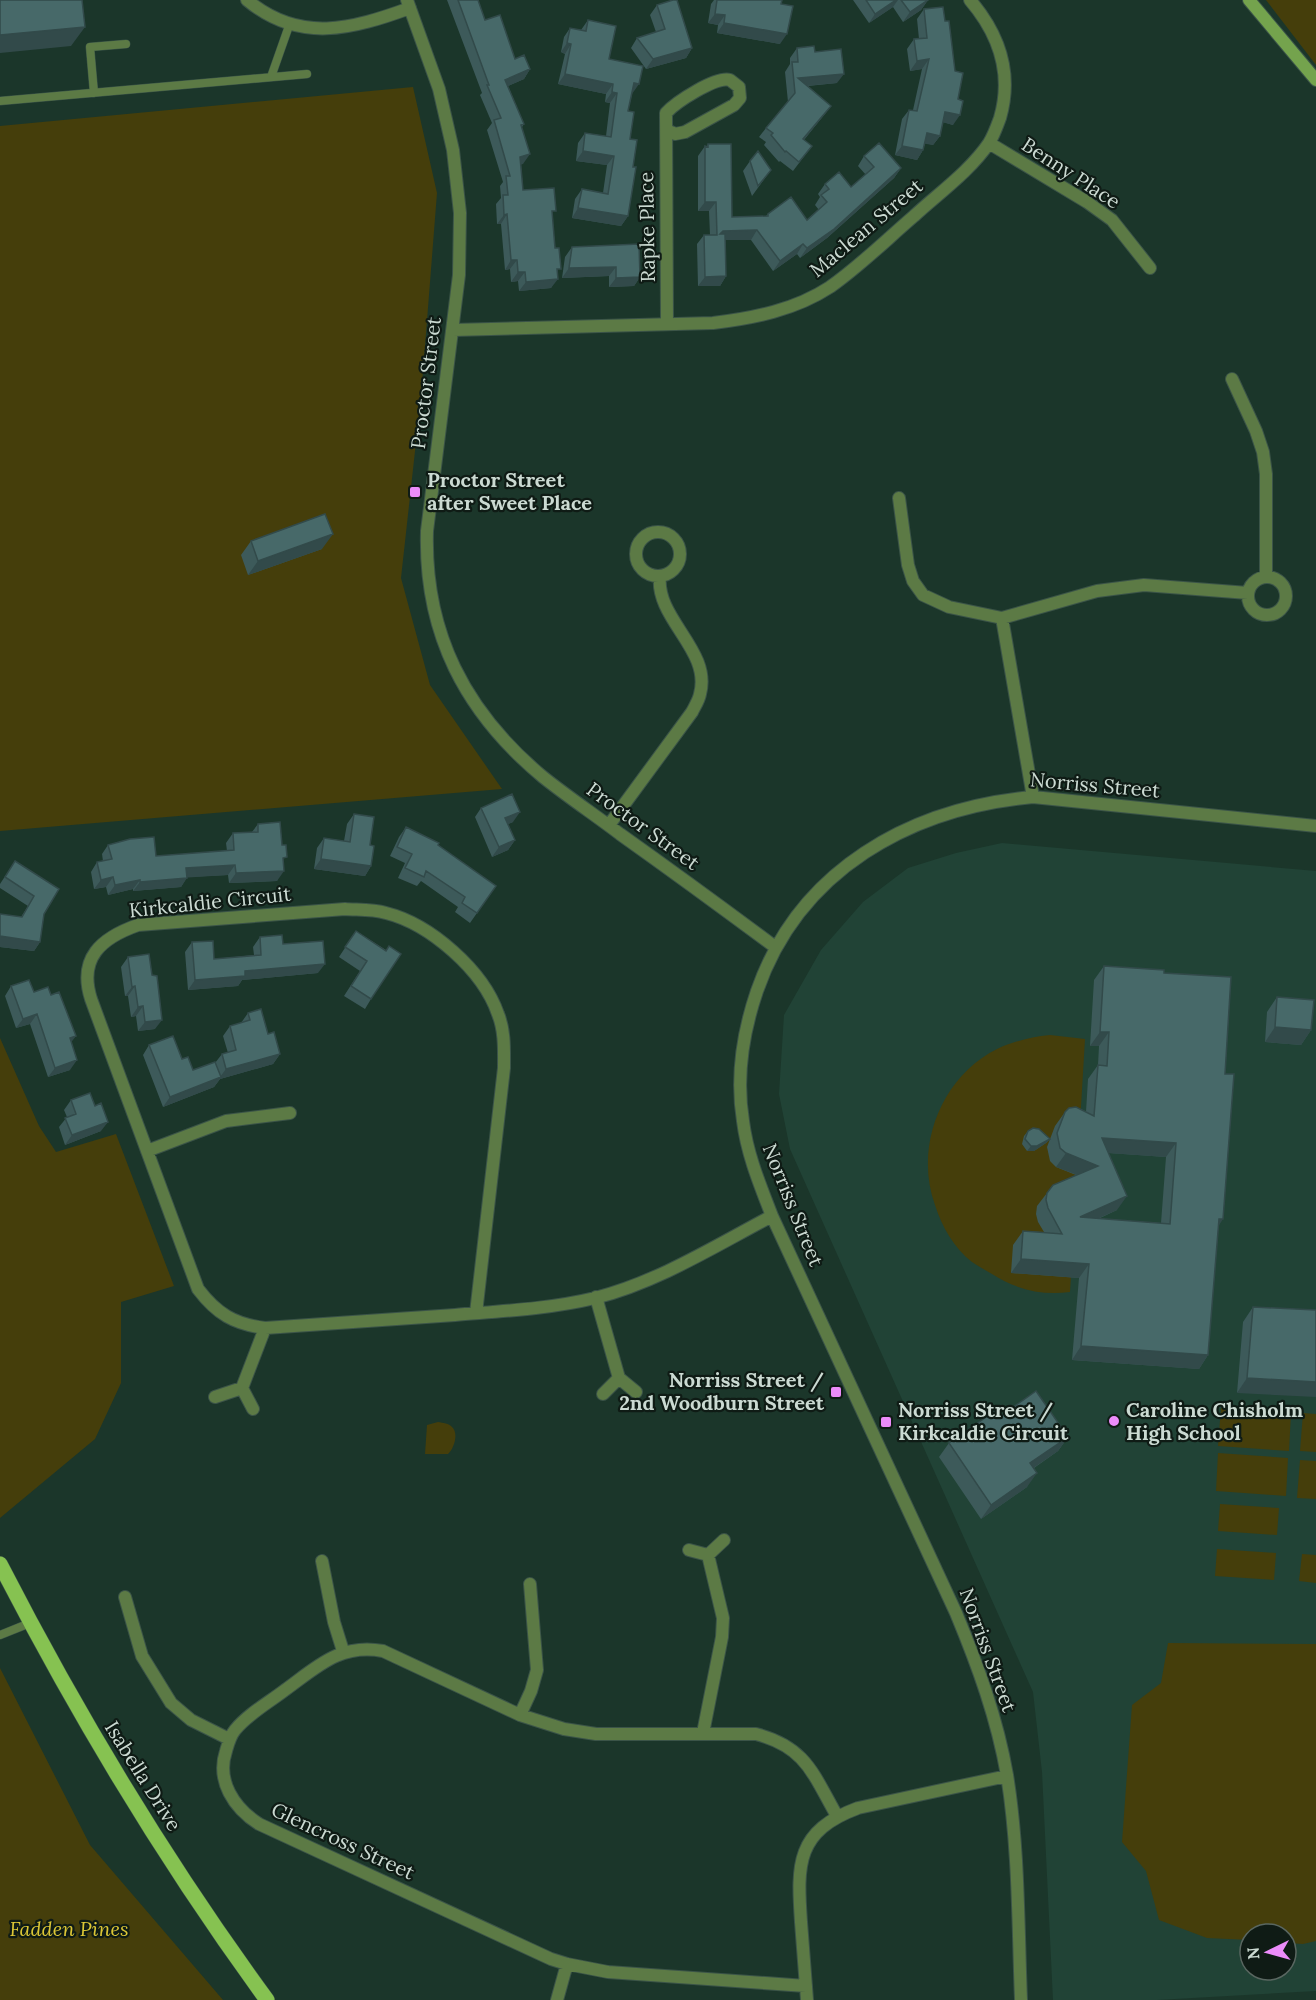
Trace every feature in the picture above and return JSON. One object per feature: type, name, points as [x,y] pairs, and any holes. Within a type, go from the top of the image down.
[{"type":"main road","name":"Isabella Drive","points":[[0,1564],[30,1623],[111,1767],[191,1892],[267,2000]]},
{"type":"street","points":[[247,0],[257,9],[277,20],[312,28],[337,29],[371,22],[409,4]]},
{"type":"street","name":"Maclean Street","points":[[453,330],[713,323],[749,319],[783,309],[829,287],[968,168],[989,143],[996,130],[1004,103],[1006,75],[1004,61],[994,35],[969,0]]},
{"type":"street","points":[[1250,0],[1316,80]]},
{"type":"street","name":"Proctor Street","points":[[409,4],[439,89],[453,150],[460,213],[459,276],[426,554],[431,600],[444,644],[464,686],[491,726],[507,744],[544,777],[775,947]]},
{"type":"street","name":"Rapke Place","points":[[667,130],[675,134],[685,132],[734,105],[740,98],[739,87],[724,78],[673,106],[666,113],[667,324]]},
{"type":"street","name":"Benny Place","points":[[989,143],[1112,220],[1150,268]]},
{"type":"street","points":[[1232,379],[1263,452],[1266,474],[1266,577]]},
{"type":"street","points":[[899,498],[908,565],[913,581],[924,595],[948,607],[1002,618],[1097,591],[1128,586],[1144,585],[1248,593]]},
{"type":"street","points":[[609,825],[692,712],[700,694],[702,675],[695,658],[662,600],[659,587],[660,576]]},
{"type":"street","points":[[1266,577],[1278,582],[1284,589],[1285,597],[1280,609],[1268,615],[1257,612],[1250,604],[1248,593],[1254,582],[1266,577]]},
{"type":"street","points":[[1002,618],[1034,797]]},
{"type":"street","name":"Norriss Street","points":[[1021,2000],[1015,1857],[1007,1776],[992,1709],[982,1677],[956,1613],[772,1216],[751,1163],[742,1120],[741,1076],[745,1032],[750,1010],[775,947],[795,917],[819,889],[848,864],[880,843],[915,825],[953,811],[1034,797],[1316,826]]},
{"type":"street","name":"Kirkcaldie Circuit","points":[[476,1313],[504,1068],[504,1041],[498,1014],[486,989],[468,966],[422,928],[411,922],[386,913],[345,909],[138,925],[118,932],[102,943],[91,958],[86,983],[198,1289],[211,1306],[230,1319],[265,1328],[476,1313],[542,1308],[596,1297],[638,1283],[772,1216]]},
{"type":"street","points":[[147,1150],[225,1121],[290,1113]]},
{"type":"street","points":[[596,1297],[619,1378],[636,1392]]},
{"type":"street","points":[[216,1397],[242,1388],[265,1328]]},
{"type":"street","points":[[603,1394],[619,1378]]},
{"type":"street","points":[[242,1388],[254,1409]]},
{"type":"street","points":[[708,1555],[724,1540]]},
{"type":"street","points":[[689,1550],[708,1555]]},
{"type":"street","points":[[703,1733],[722,1637],[723,1618],[708,1555]]},
{"type":"street","points":[[322,1561],[334,1623],[343,1652]]},
{"type":"street","points":[[520,1715],[531,1691],[537,1670],[530,1584]]},
{"type":"street","points":[[125,1597],[142,1656],[171,1703],[191,1720],[229,1739],[248,1717],[327,1660],[343,1652],[367,1648],[382,1651],[520,1715],[564,1730],[596,1734],[756,1734],[776,1739],[793,1749],[807,1763],[837,1816]]},
{"type":"street","name":"Glencross Street","points":[[229,1739],[223,1760],[224,1781],[233,1801],[259,1824],[551,1959],[608,1972],[806,1986]]},
{"type":"street","points":[[807,2000],[799,1867],[806,1848],[819,1830],[837,1816],[858,1808],[1007,1776]]},
{"type":"street","points":[[557,2000],[567,1964]]},
{"type":"lane","points":[[271,77],[290,23]]},
{"type":"lane","points":[[94,93],[90,47],[126,44]]},
{"type":"lane","points":[[0,101],[307,74]]},
{"type":"lane","points":[[0,1635],[30,1623]]},
{"type":"shaded area","name":"Caroline Chisholm High School","points":[[1002,843],[1316,871],[1316,1991],[1157,2000],[1053,2000],[1042,1772],[1033,1692],[790,1149],[779,1094],[784,1015],[821,950],[863,902],[908,868],[956,853]]},
{"type":"green space","points":[[1266,0],[1316,0],[1316,65]]},
{"type":"green space","points":[[413,87],[437,193],[421,397],[401,578],[430,685],[502,789],[0,831],[0,126]]},
{"type":"green space","points":[[1050,1035],[1085,1039],[1070,1292],[1060,1293],[1039,1292],[1010,1284],[972,1262],[960,1250],[945,1229],[935,1205],[929,1183],[928,1160],[937,1116],[947,1095],[961,1077],[977,1061],[997,1049],[1023,1040]]},
{"type":"green space","points":[[0,1038],[39,1126],[56,1152],[116,1134],[174,1286],[121,1302],[121,1383],[95,1439],[0,1518]]},
{"type":"green space","points":[[1221,1408],[1291,1413],[1289,1451],[1218,1446]]},
{"type":"green space","points":[[1303,1413],[1316,1414],[1316,1452],[1300,1451]]},
{"type":"green space","points":[[438,1422],[446,1423],[454,1430],[454,1445],[448,1454],[425,1454],[427,1425]]},
{"type":"green space","points":[[1218,1453],[1288,1458],[1286,1496],[1216,1491]]},
{"type":"green space","points":[[1300,1460],[1316,1461],[1316,1499],[1297,1498]]},
{"type":"green space","points":[[1220,1504],[1279,1508],[1277,1535],[1218,1531]]},
{"type":"green space","points":[[1217,1549],[1276,1553],[1274,1580],[1215,1576]]},
{"type":"green space","points":[[1302,1554],[1316,1555],[1316,1583],[1299,1581]]},
{"type":"green space","points":[[1168,1643],[1316,1644],[1316,1941],[1298,1944],[1298,1922],[1238,1922],[1238,1939],[1207,1938],[1159,1920],[1146,1871],[1122,1842],[1132,1705],[1161,1683]]},
{"type":"green space","name":"Fadden Pines","points":[[0,1668],[90,1845],[223,2000],[0,2000]]},
{"type":"building","points":[[0,0],[82,0],[85,27],[0,35]]},
{"type":"building","points":[[458,0],[478,0],[485,20],[500,15],[515,59],[524,55],[530,69],[505,80],[524,124],[521,125],[530,154],[520,157],[523,190],[554,188],[556,211],[552,211],[555,248],[559,248],[561,269],[557,269],[558,279],[526,282],[525,272],[518,272],[517,260],[511,260],[503,195],[508,195],[506,176],[510,176],[494,120],[501,118],[487,85],[489,85]]},
{"type":"building","points":[[677,0],[692,48],[653,59],[637,38],[665,29],[657,5]]},
{"type":"building","points":[[717,0],[782,0],[781,4],[793,6],[787,34],[724,23],[725,15],[715,14]]},
{"type":"building","points":[[866,0],[896,0],[875,14]]},
{"type":"building","points":[[901,0],[928,0],[910,12]]},
{"type":"building","points":[[943,7],[945,21],[949,21],[955,71],[963,73],[958,99],[963,101],[960,115],[945,112],[940,136],[927,133],[923,150],[902,146],[909,110],[917,111],[929,59],[917,61],[914,39],[927,38],[924,9]]},
{"type":"building","points":[[588,20],[616,26],[609,59],[643,66],[639,84],[634,83],[628,111],[634,112],[630,139],[637,140],[633,167],[636,167],[628,216],[578,208],[582,189],[608,194],[614,156],[583,151],[585,133],[611,137],[617,93],[612,92],[613,84],[565,74],[571,44],[567,43],[570,28],[586,31]]},
{"type":"building","points":[[814,46],[815,52],[841,49],[844,74],[798,78],[831,106],[803,139],[812,146],[799,162],[785,152],[771,135],[773,133],[766,128],[795,93],[792,62],[798,62],[797,48]]},
{"type":"building","points":[[879,143],[901,168],[834,229],[807,248],[803,244],[780,261],[757,230],[723,231],[720,234],[725,234],[726,276],[705,277],[704,235],[717,235],[716,202],[705,202],[705,146],[731,144],[732,217],[768,216],[791,197],[807,220],[827,202],[821,195],[829,189],[825,184],[839,172],[851,187],[874,167],[864,156]]},
{"type":"building","points":[[758,151],[771,170],[758,186],[750,161]]},
{"type":"building","points":[[639,244],[640,277],[616,278],[616,267],[569,268],[572,247]]},
{"type":"building","points":[[325,514],[333,534],[258,561],[251,541]]},
{"type":"building","points":[[512,794],[520,812],[505,818],[515,840],[499,847],[481,808]]},
{"type":"building","points":[[354,814],[374,817],[370,845],[374,846],[371,866],[321,859],[324,838],[350,842]]},
{"type":"building","points":[[280,822],[282,845],[286,845],[287,857],[283,858],[284,871],[236,873],[235,865],[186,868],[187,878],[140,882],[140,880],[115,885],[113,877],[101,880],[97,862],[112,859],[108,845],[130,839],[154,837],[156,856],[234,850],[233,833],[258,832],[258,824]]},
{"type":"building","points":[[406,827],[439,843],[438,845],[496,886],[477,913],[462,903],[465,897],[426,871],[424,877],[405,868],[412,854],[397,847]]},
{"type":"building","points":[[15,861],[59,889],[44,914],[40,942],[0,936],[0,914],[22,917],[34,896],[5,877]]},
{"type":"building","points":[[356,931],[386,951],[389,946],[401,954],[371,999],[351,986],[367,961],[345,947]]},
{"type":"building","points":[[282,935],[283,944],[323,941],[325,964],[245,971],[245,976],[195,980],[192,942],[213,941],[214,959],[261,955],[260,937]]},
{"type":"building","points":[[149,954],[152,975],[157,976],[162,1020],[145,1022],[143,1006],[138,1007],[135,986],[132,987],[128,957]]},
{"type":"building","points":[[1104,966],[1231,977],[1225,1074],[1234,1074],[1223,1219],[1219,1219],[1208,1355],[1081,1346],[1089,1264],[1021,1259],[1023,1231],[1062,1234],[1046,1200],[1047,1193],[1053,1185],[1098,1166],[1066,1153],[1060,1148],[1057,1133],[1065,1112],[1069,1108],[1076,1107],[1094,1116],[1098,1065],[1107,1066],[1109,1032],[1100,1032]],"holes":[[[1102,1138],[1176,1143],[1170,1224],[1080,1217],[1127,1196]]]},
{"type":"building","points":[[29,980],[34,992],[48,987],[51,995],[59,992],[76,1036],[70,1038],[77,1060],[55,1068],[37,1014],[23,1019],[11,986]]},
{"type":"building","points":[[1277,997],[1314,1000],[1311,1030],[1275,1027]]},
{"type":"building","points":[[261,1009],[268,1034],[274,1032],[280,1054],[226,1069],[222,1054],[236,1050],[230,1026],[250,1020],[248,1013]]},
{"type":"building","points":[[173,1036],[182,1059],[188,1057],[193,1070],[215,1062],[221,1077],[170,1097],[149,1045]]},
{"type":"building","points":[[90,1093],[95,1106],[101,1103],[108,1122],[72,1135],[65,1118],[76,1114],[71,1100]]},
{"type":"building","points":[[1033,1128],[1039,1129],[1050,1139],[1037,1146],[1031,1146],[1025,1139],[1028,1131]]},
{"type":"building","points":[[1253,1307],[1316,1310],[1316,1382],[1247,1378]]},
{"type":"building","points":[[1036,1391],[1068,1437],[1030,1463],[1037,1473],[991,1505],[949,1443],[995,1411],[999,1417]]},
{"type":"place","name":"Proctor Street after Sweet Place","points":[[415,492]]},
{"type":"place","name":"Norriss Street / 2nd Woodburn Street","points":[[836,1392]]},
{"type":"place","name":"Caroline Chisholm High School","points":[[1114,1421]]},
{"type":"place","name":"Norriss Street / Kirkcaldie Circuit","points":[[886,1422]]}]
